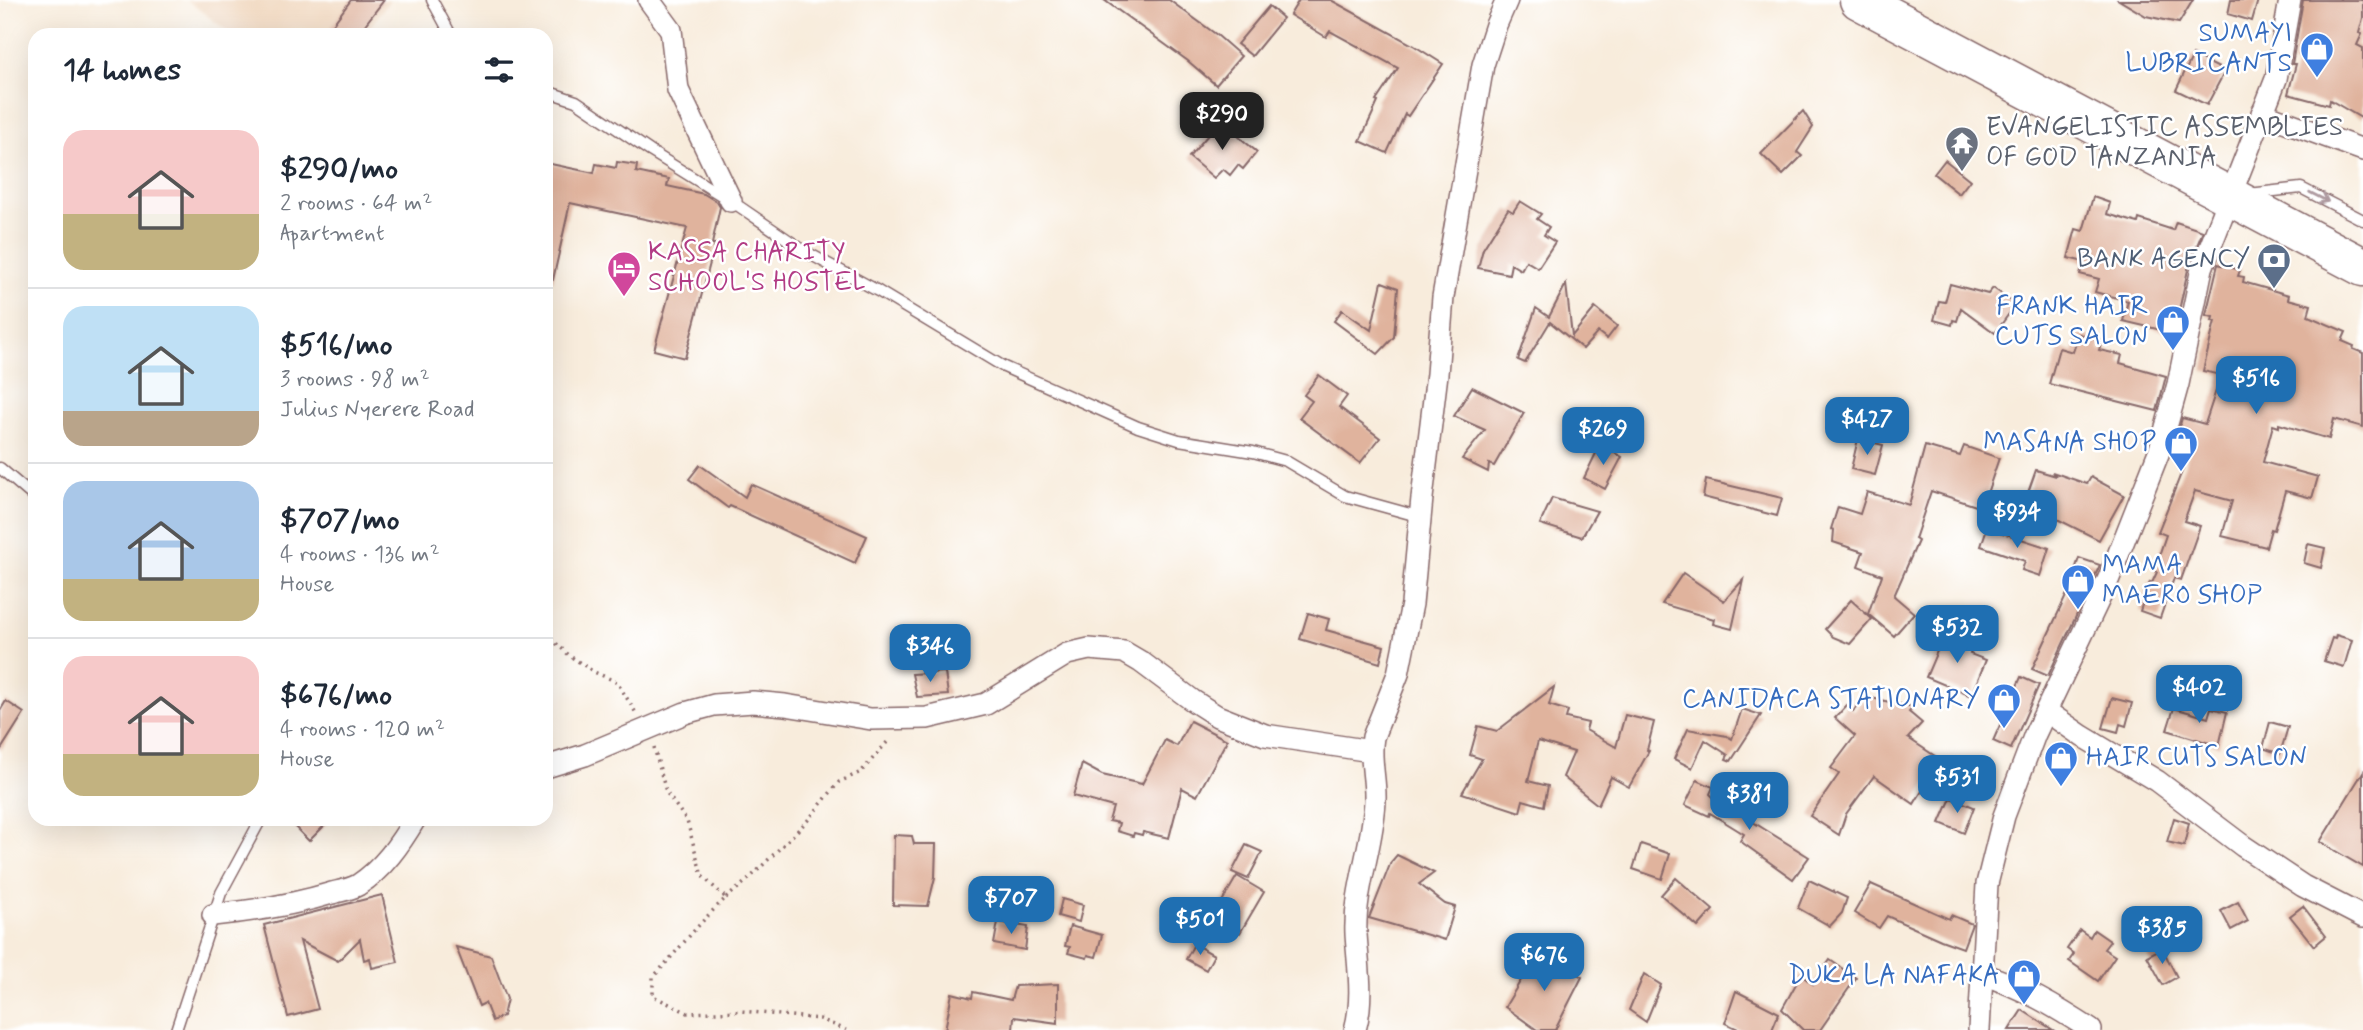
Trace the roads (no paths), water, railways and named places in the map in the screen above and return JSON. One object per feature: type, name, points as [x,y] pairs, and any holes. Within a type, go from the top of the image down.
[{"type":"highway","points":[[1859,0],[2363,268]]},
{"type":"street","points":[[649,0],[671,30],[678,90],[731,201]]},
{"type":"street","points":[[1355,1030],[1360,964],[1356,933],[1358,903],[1375,800],[1371,751],[1373,737],[1398,674],[1412,604],[1443,297],[1483,65],[1507,0]]},
{"type":"street","points":[[1979,1030],[1987,884],[2004,816],[2035,734],[2109,578],[2160,449],[2178,384],[2202,268],[2276,79],[2290,0]]},
{"type":"street","points":[[2262,113],[2363,150]]},
{"type":"street","points":[[553,765],[585,755],[685,713],[714,705],[753,702],[871,719],[927,718],[986,704],[1067,654],[1089,649],[1124,652],[1217,716],[1265,735],[1371,751]]},
{"type":"street","points":[[2046,711],[2157,781],[2243,846],[2303,886],[2363,917]]},
{"type":"street","points":[[214,915],[260,910],[356,886],[396,849],[411,826]]},
{"type":"street","points":[[1982,974],[2010,983],[2091,1030]]},
{"type":"lane","points":[[432,0],[447,28]]},
{"type":"lane","points":[[553,93],[576,101],[806,252],[878,291],[1004,367],[1138,427],[1179,440],[1254,452],[1286,461],[1345,496],[1421,517]]},
{"type":"lane","points":[[2229,197],[2301,188],[2363,220]]},
{"type":"lane","points":[[0,468],[28,492]]},
{"type":"lane","points":[[176,1030],[221,893],[257,826]]},
{"type":"place","name":"SUMAYI LUBRICANTS","points":[[2317,79]]},
{"type":"place","name":"EVANGELISTIC ASSEMBLIES OF GOD TANZANIA","points":[[1962,173]]},
{"type":"place","name":"BANK AGENCY","points":[[2274,290]]},
{"type":"place","name":"KASSA CHARITY SCHOOL'S HOSTEL","points":[[624,298]]},
{"type":"place","name":"FRANK HAIR CUTS SALON","points":[[2173,352]]},
{"type":"place","name":"MASANA SHOP","points":[[2181,473]]},
{"type":"place","name":"MAMA MAERO SHOP","points":[[2078,611]]},
{"type":"place","name":"CANIDACA STATIONARY","points":[[2004,730]]},
{"type":"place","name":"HAIR CUTS SALON","points":[[2061,788]]},
{"type":"place","name":"DUKA LA NAFAKA","points":[[2024,1006]]}]
